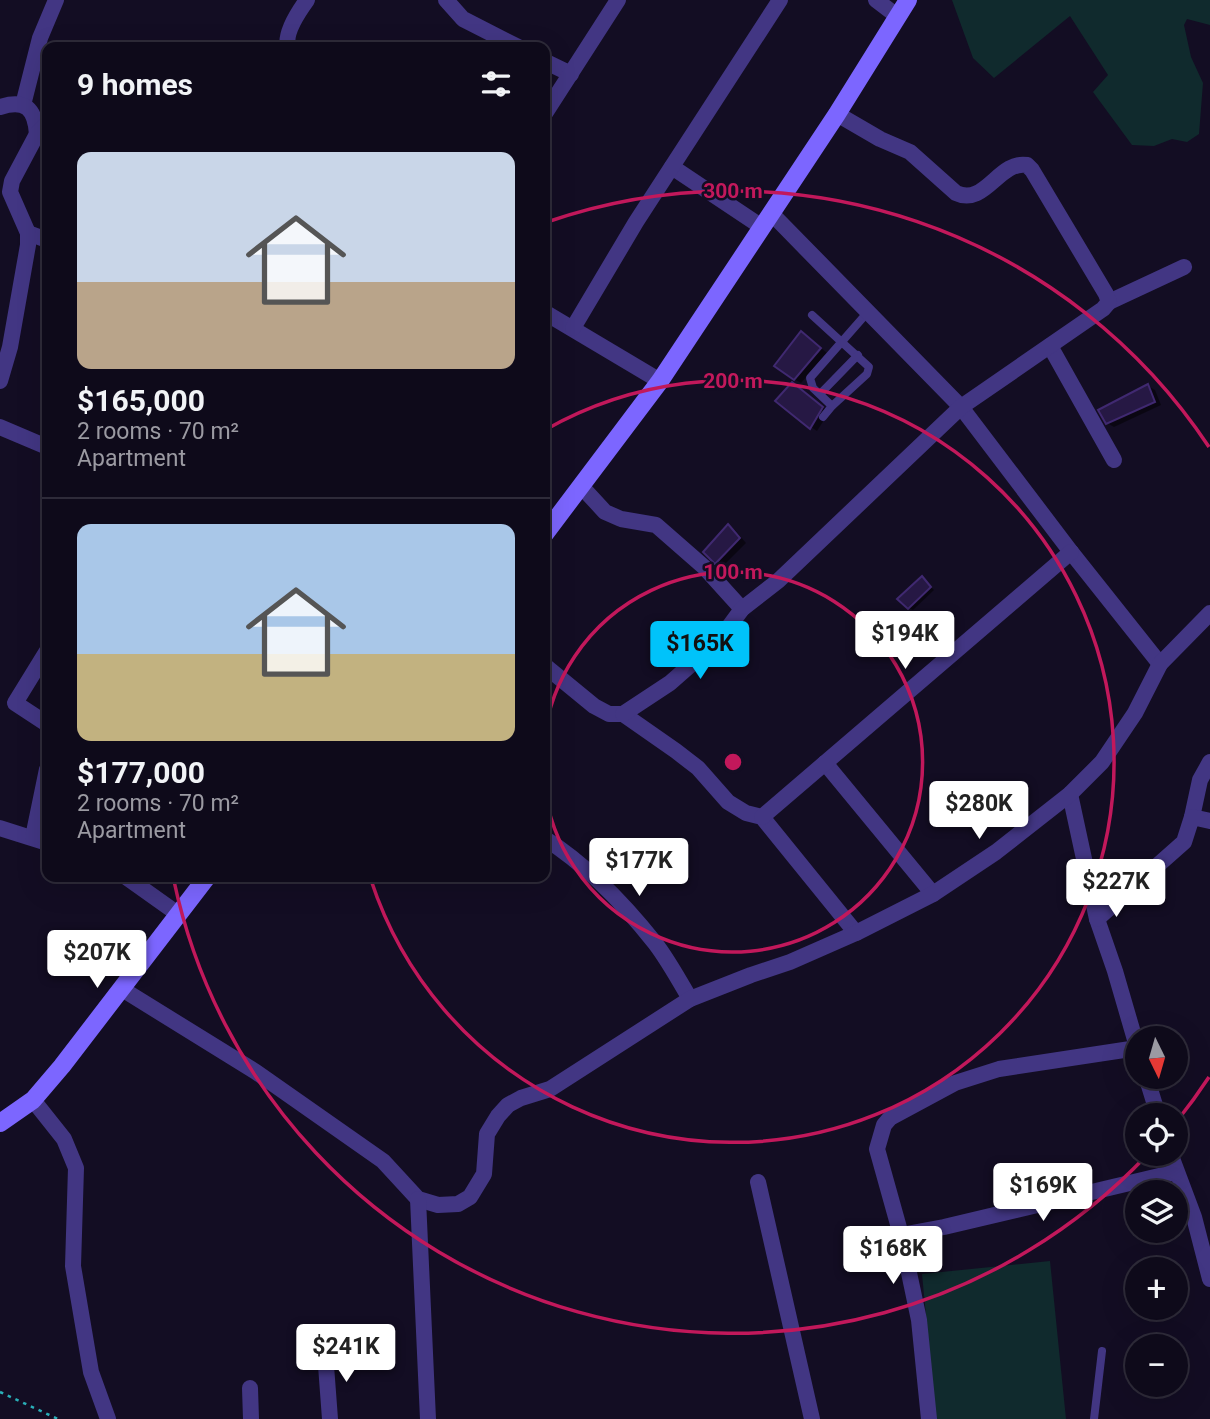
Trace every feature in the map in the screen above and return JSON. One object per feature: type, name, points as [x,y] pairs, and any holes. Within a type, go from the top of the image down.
[{"type":"street","points":[[23,105],[40,37],[56,0]]},
{"type":"street","points":[[286,42],[299,11],[307,0]]},
{"type":"street","points":[[446,0],[463,19],[508,42]]},
{"type":"street","points":[[550,106],[618,0]]},
{"type":"street","points":[[573,328],[636,222],[780,0]]},
{"type":"street","points":[[876,0],[897,16]]},
{"type":"street","points":[[550,528],[660,381],[908,0]]},
{"type":"street","points":[[550,64],[571,74]]},
{"type":"street","points":[[0,107],[13,103],[23,105],[33,113],[42,129],[12,181],[10,192],[28,233],[27,263],[10,347],[0,381]]},
{"type":"street","points":[[836,114],[880,139],[910,152],[963,197],[981,191],[1014,166],[1027,165],[1109,302]]},
{"type":"street","points":[[672,167],[767,220],[867,313],[961,407],[1160,664]]},
{"type":"street","points":[[28,233],[42,238]]},
{"type":"street","points":[[550,670],[594,706],[609,714],[623,714],[679,676],[728,628],[742,609],[778,580],[961,407],[1103,309],[1109,302],[1184,267]]},
{"type":"street","points":[[550,315],[660,381]]},
{"type":"street","points":[[1050,346],[1114,460]]},
{"type":"street","points":[[0,427],[42,445]]},
{"type":"street","points":[[581,486],[605,512],[621,519],[656,525],[704,567],[742,609]]},
{"type":"street","points":[[762,817],[1071,552]]},
{"type":"street","points":[[122,989],[256,1072],[383,1161],[418,1199],[438,1205],[458,1204],[470,1197],[484,1174],[487,1134],[508,1105],[550,1089],[690,999],[789,962],[856,933],[933,894],[996,852],[1070,794],[1102,762],[1135,713],[1160,664],[1210,613]]},
{"type":"street","points":[[42,660],[15,703],[42,721]]},
{"type":"street","points":[[623,714],[698,768],[728,802],[746,813],[762,817],[856,933]]},
{"type":"street","points":[[1097,919],[1184,842],[1210,762]]},
{"type":"street","points":[[825,763],[933,894]]},
{"type":"street","points":[[1070,794],[1097,919],[1130,1026]]},
{"type":"street","points":[[1192,817],[1210,821]]},
{"type":"street","points":[[0,828],[40,840],[42,820]]},
{"type":"street","points":[[550,842],[562,849],[606,889],[656,945],[690,999]]},
{"type":"street","points":[[133,882],[177,914]]},
{"type":"street","points":[[0,1123],[33,1100],[203,882]]},
{"type":"street","points":[[929,1419],[919,1320],[901,1235],[877,1149],[884,1125],[890,1118],[955,1083],[999,1069],[1125,1051]]},
{"type":"street","points":[[33,1100],[64,1139],[76,1168],[73,1266],[91,1372],[108,1419]]},
{"type":"street","points":[[1174,1166],[1194,1217],[1210,1279]]},
{"type":"street","points":[[901,1235],[1176,1172]]},
{"type":"street","points":[[758,1182],[812,1419]]},
{"type":"street","points":[[418,1199],[428,1419]]},
{"type":"street","points":[[1194,1217],[1210,1212]]},
{"type":"street","points":[[325,1352],[330,1419]]},
{"type":"street","points":[[250,1388],[251,1419]]},
{"type":"lane","points":[[832,406],[811,386],[810,378],[867,313]]},
{"type":"lane","points":[[812,315],[869,367],[869,371],[823,417]]},
{"type":"lane","points":[[820,394],[858,355]]},
{"type":"lane","points":[[1094,1419],[1102,1351]]},
{"type":"path","points":[[0,1392],[58,1419]]},
{"type":"green space","points":[[952,0],[1210,0],[1210,25],[1187,19],[1184,25],[1191,57],[1203,83],[1199,134],[1187,142],[1172,139],[1154,146],[1132,145],[1093,92],[1108,75],[1070,16],[994,78],[973,58]]},
{"type":"green space","points":[[1050,1261],[1066,1419],[936,1419],[922,1274]]},
{"type":"building","points":[[801,331],[821,348],[794,380],[774,366]]},
{"type":"building","points":[[792,382],[823,407],[810,429],[775,401]]},
{"type":"building","points":[[1148,384],[1155,402],[1106,424],[1098,410]]},
{"type":"building","points":[[728,524],[740,538],[715,564],[703,552]]},
{"type":"building","points":[[922,576],[931,587],[908,609],[897,599]]}]
